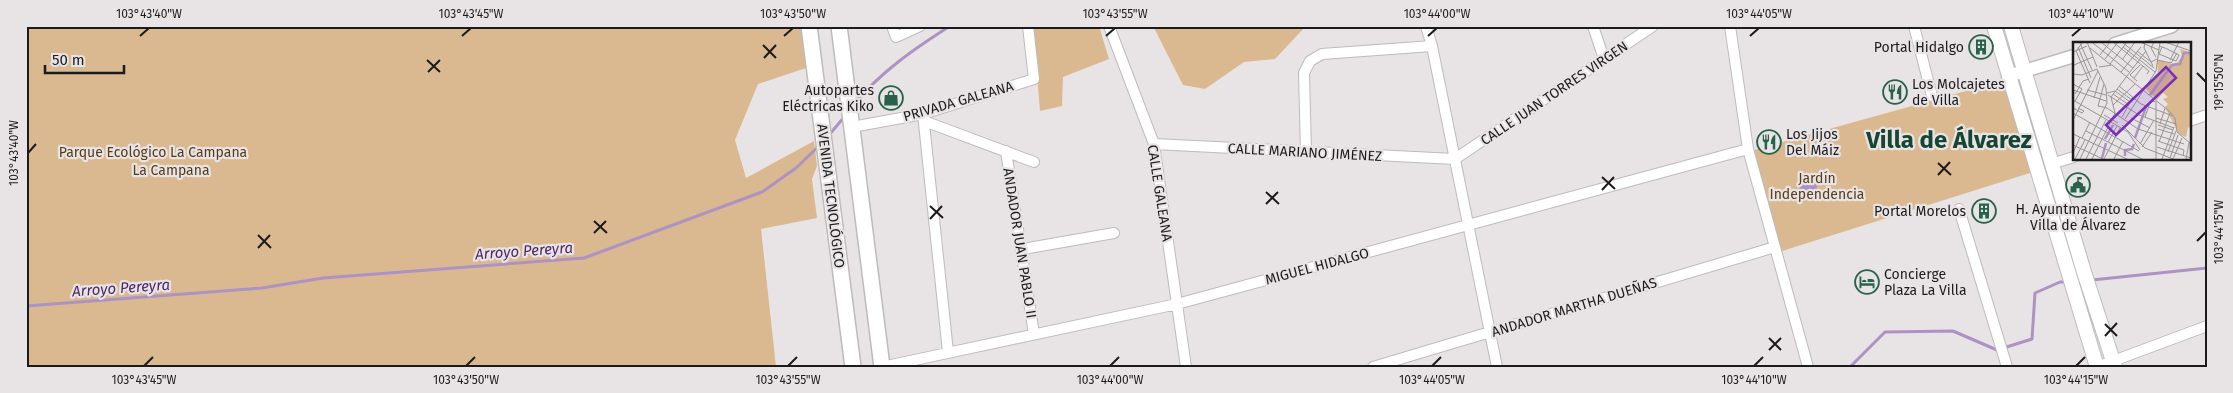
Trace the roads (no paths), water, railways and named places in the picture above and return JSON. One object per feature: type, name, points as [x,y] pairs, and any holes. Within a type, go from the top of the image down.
[{"type":"main road","name":"AVENIDA TECNOLÓGICO","points":[[809,26],[853,367]]},
{"type":"main road","points":[[839,26],[881,367]]},
{"type":"main road","points":[[1994,26],[2097,367]]},
{"type":"main road","points":[[2011,26],[2086,279],[2114,363]]},
{"type":"main road","points":[[2071,283],[2086,279]]},
{"type":"street","points":[[892,26],[896,37],[920,26]]},
{"type":"street","name":"PRIVADA GALEANA","points":[[852,124],[924,118],[1034,78],[1028,26]]},
{"type":"street","name":"CALLE GALEANA","points":[[1109,26],[1154,144],[1186,367]]},
{"type":"street","points":[[1426,26],[1432,46],[1497,367]]},
{"type":"street","points":[[1593,26],[1604,59]]},
{"type":"street","name":"CALLE JUAN TORRES VIRGEN","points":[[1455,159],[1652,26]]},
{"type":"street","points":[[1730,26],[1749,154],[1808,367]]},
{"type":"street","points":[[1914,26],[1932,96]]},
{"type":"street","points":[[2121,42],[2172,26]]},
{"type":"street","points":[[1306,152],[1304,73],[1310,61],[1322,54],[1432,46]]},
{"type":"street","points":[[2008,76],[2073,56]]},
{"type":"street","points":[[2190,121],[2207,115]]},
{"type":"street","points":[[948,352],[924,118],[1034,162]]},
{"type":"street","name":"CALLE MARIANO JIMÉNEZ","points":[[1154,144],[1455,159]]},
{"type":"street","name":"ANDADOR JUAN PABLO II","points":[[1006,152],[1023,249],[1034,334]]},
{"type":"street","name":"MIGUEL HIDALGO","points":[[881,367],[1177,304],[1469,225],[1749,154]]},
{"type":"street","points":[[2051,164],[2073,156]]},
{"type":"street","points":[[1959,210],[2007,367]]},
{"type":"street","points":[[1023,249],[1114,233]]},
{"type":"street","name":"ANDADOR MARTHA DUEÑAS","points":[[1373,367],[1774,247]]},
{"type":"street","points":[[2097,367],[2114,363],[2207,326]]},
{"type":"street","points":[[1411,356],[1413,367]]},
{"type":"waterway","name":"Arroyo Pereyra","points":[[854,104],[899,61],[950,26]]},
{"type":"waterway","name":"Arroyo Pereyra","points":[[829,135],[846,115]]},
{"type":"waterway","name":"Arroyo Pereyra","points":[[26,306],[262,288],[323,278],[584,258],[762,192],[796,168],[820,145]]},
{"type":"waterway","points":[[2092,280],[2207,268]]},
{"type":"waterway","points":[[1850,367],[1885,332],[1953,331],[1997,350],[2032,339],[2035,293],[2060,282],[2068,282]]},
{"type":"place","name":"Portal Hidalgo","points":[[1981,47]]},
{"type":"place","name":"Los Molcajetes de Villa","points":[[1895,92]]},
{"type":"place","name":"Autopartes Eléctricas Kiko","points":[[891,98]]},
{"type":"place","name":"Los Jijos Del Máiz","points":[[1769,142]]},
{"type":"place","name":"H. Ayuntmaiento de Villa de Álvarez","points":[[2078,185]]},
{"type":"place","name":"Portal Morelos","points":[[1984,211]]},
{"type":"place","name":"Concierge Plaza La Villa","points":[[1867,282]]},
{"type":"district","name":"Villa de Álvarez","points":[[1949,140]]},
{"type":"park label","name":"Parque Ecológico La Campana","points":[[153,152]]},
{"type":"park label","name":"La Campana","points":[[171,170]]},
{"type":"park label","name":"Jardín Independencia","points":[[1817,186]]}]
